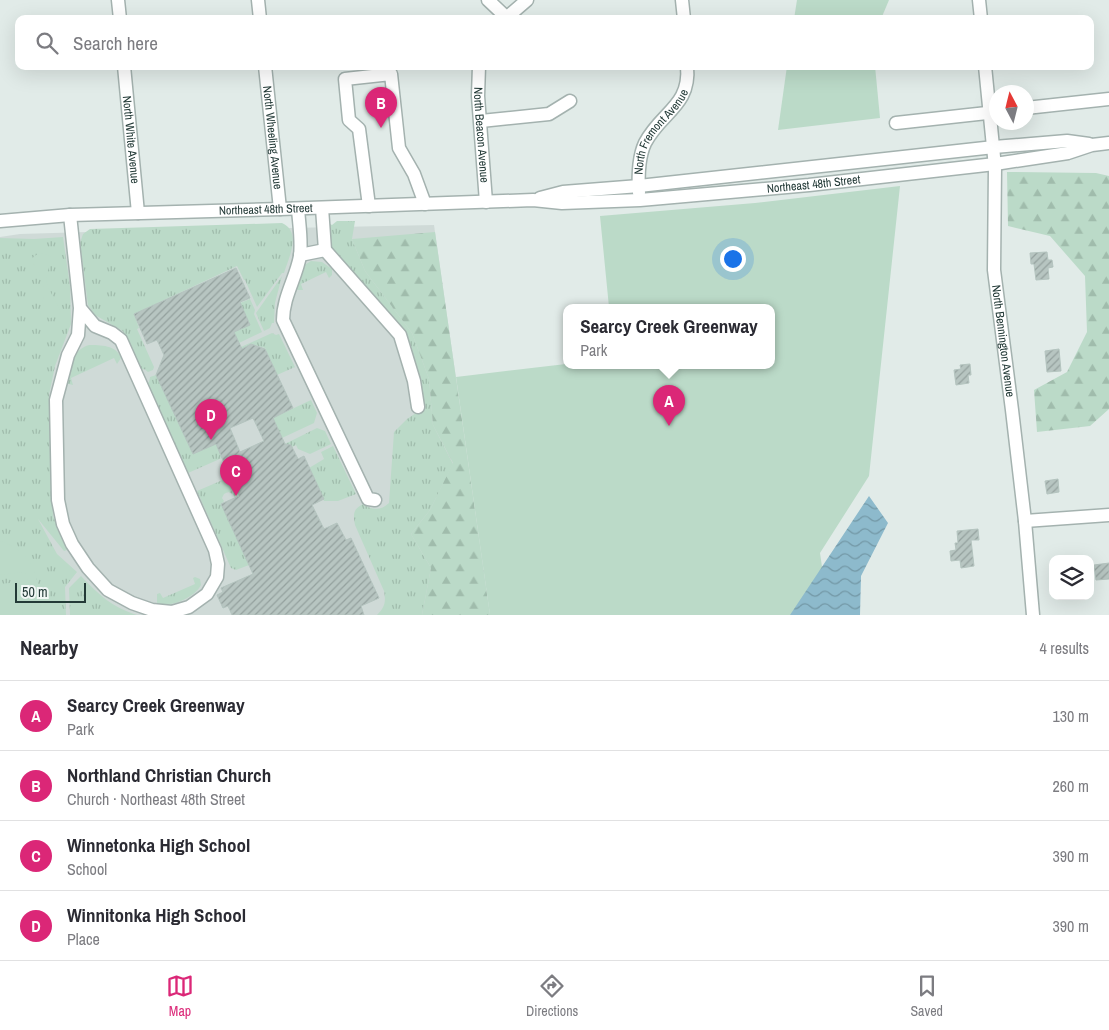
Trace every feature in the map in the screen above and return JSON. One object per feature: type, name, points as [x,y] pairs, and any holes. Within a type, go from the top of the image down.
[{"type":"street","points":[[118,0],[120,15]]},
{"type":"street","points":[[258,0],[260,15]]},
{"type":"street","points":[[488,0],[502,15]]},
{"type":"street","points":[[509,15],[528,0]]},
{"type":"street","points":[[682,0],[684,15]]},
{"type":"street","points":[[979,0],[981,15]]},
{"type":"street","name":"North White Avenue","points":[[124,70],[138,213]]},
{"type":"street","name":"North Wheeling Avenue","points":[[265,70],[280,209]]},
{"type":"street","name":"North Beacon Avenue","points":[[479,70],[478,96],[486,202]]},
{"type":"street","name":"North Fremont Avenue","points":[[640,200],[639,168],[645,144],[659,123],[680,101],[687,84],[687,70]]},
{"type":"street","name":"North Bennington Avenue","points":[[987,70],[989,86]]},
{"type":"street","points":[[369,206],[359,129],[349,120],[345,79],[391,74],[399,148],[414,174],[425,204]]},
{"type":"street","points":[[1034,107],[1109,99]]},
{"type":"street","points":[[481,121],[549,114],[570,101]]},
{"type":"street","points":[[896,123],[989,112]]},
{"type":"street","name":"North Bennington Avenue","points":[[994,130],[994,270],[1025,521],[1033,615]]},
{"type":"street","name":"Northeast 48th Street","points":[[533,200],[563,192],[639,186],[994,147],[1067,141],[1092,145]]},
{"type":"street","name":"Northeast 48th Street","points":[[0,221],[70,215],[533,200],[562,203],[640,200],[820,184],[995,164],[1068,153],[1092,145],[1109,143]]},
{"type":"street","points":[[817,167],[820,184]]},
{"type":"street","points":[[322,208],[324,250],[400,335],[414,381],[418,408]]},
{"type":"street","points":[[298,209],[300,255],[285,298],[283,320],[368,499],[375,500]]},
{"type":"street","points":[[70,215],[80,308],[78,335],[68,355],[56,400],[58,500],[63,524],[72,544],[88,568],[108,590],[132,603],[152,610],[172,612],[189,607],[207,594],[217,577],[218,564],[215,550],[121,340],[112,333],[95,326],[80,308]]},
{"type":"street","points":[[300,255],[324,250]]},
{"type":"street","points":[[1025,521],[1109,515]]},
{"type":"shaded area","points":[[434,225],[490,615],[0,615],[0,237],[20,234],[87,232]]},
{"type":"green space","points":[[797,0],[889,0],[883,15],[795,15]]},
{"type":"green space","points":[[786,70],[875,70],[880,118],[778,130]]},
{"type":"green space","points":[[1007,172],[1096,173],[1109,176],[1109,409],[1090,426],[1037,432],[1034,390],[1067,372],[1087,332],[1085,276],[1050,236],[1008,226]]},
{"type":"green space","points":[[900,186],[869,476],[820,553],[829,615],[490,615],[456,377],[563,364],[563,369],[775,369],[775,304],[609,304],[600,216],[755,203]]},
{"type":"green space","points":[[337,221],[355,221],[352,239],[365,271],[412,333],[429,379],[433,425],[453,464],[430,510],[411,534],[431,568],[422,615],[377,615],[384,604],[384,591],[355,525],[354,518],[354,512],[363,504],[369,508],[376,509],[389,503],[394,432],[407,419],[422,409],[421,382],[412,350],[399,325],[332,253],[327,232],[330,224],[332,225]]},
{"type":"green space","points":[[282,223],[291,232],[293,239],[291,253],[284,273],[282,273],[257,307],[237,266],[134,314],[139,328],[137,329],[154,367],[153,370],[148,372],[144,369],[141,370],[123,331],[95,315],[88,305],[80,243],[83,234],[90,229]]},
{"type":"green space","points":[[435,232],[490,615],[422,615],[431,568],[411,534],[430,510],[453,463],[433,425],[429,379],[412,333],[365,271],[352,239]]},
{"type":"green space","points":[[63,237],[70,286],[71,324],[55,366],[49,395],[53,516],[67,550],[64,551],[38,519],[57,554],[77,572],[65,587],[66,615],[0,615],[0,238],[34,239]]},
{"type":"green space","points":[[39,253],[51,256],[46,281],[61,312],[51,318],[40,316],[44,291],[40,275],[31,259]]},
{"type":"green space","points":[[311,261],[322,262],[332,269],[332,275],[329,278],[326,272],[301,284],[303,290],[298,290],[295,288],[300,268]]},
{"type":"green space","points":[[282,276],[275,303],[274,323],[264,331],[256,313]]},
{"type":"green space","points":[[250,299],[262,332],[239,343],[234,332],[240,303]]},
{"type":"green space","points":[[272,333],[279,334],[295,367],[277,375],[265,348],[251,344],[242,349],[241,347]]},
{"type":"green space","points":[[89,345],[112,348],[116,350],[121,358],[117,364],[114,358],[71,378],[73,385],[65,383],[75,355],[83,347]]},
{"type":"green space","points":[[156,375],[193,454],[216,444],[222,458],[188,473],[147,383],[150,377]]},
{"type":"green space","points":[[311,400],[317,413],[314,423],[282,438],[273,418]]},
{"type":"green space","points":[[317,428],[325,431],[331,444],[310,454],[298,449],[296,445],[292,447],[285,444]]},
{"type":"green space","points":[[333,446],[356,494],[338,501],[324,501],[309,468],[324,459],[321,452]]},
{"type":"green space","points":[[225,479],[227,481],[232,479],[239,496],[235,498],[233,494],[228,492],[224,494],[222,498],[224,501],[221,504],[249,565],[236,570],[231,568],[197,491]]},
{"type":"green space","points":[[0,541],[13,546],[29,561],[37,580],[42,615],[32,615],[29,585],[25,572],[0,575]]},
{"type":"green space","points":[[81,576],[106,600],[137,615],[70,615],[69,588]]},
{"type":"green space","points":[[193,578],[200,579],[201,585],[188,598],[169,604],[157,603],[157,594],[160,593],[163,598],[195,584]]},
{"type":"green space","points":[[20,582],[23,615],[0,615],[0,584]]},
{"type":"water","points":[[869,496],[888,523],[861,576],[860,615],[790,615]]},
{"type":"building","points":[[1047,252],[1048,260],[1052,260],[1053,267],[1048,268],[1049,279],[1036,280],[1034,264],[1031,264],[1030,253]]},
{"type":"building","points":[[236,268],[250,298],[240,302],[250,325],[234,332],[242,349],[251,344],[265,349],[293,408],[273,418],[285,444],[291,445],[298,459],[304,456],[324,499],[312,505],[324,529],[337,523],[346,540],[351,538],[379,598],[361,606],[364,615],[232,615],[228,606],[223,608],[217,595],[223,592],[221,588],[253,574],[221,504],[239,496],[232,479],[225,476],[227,470],[216,444],[193,454],[156,375],[164,355],[157,340],[147,344],[134,314]],"holes":[[[253,418],[264,441],[240,452],[230,428]]]},
{"type":"building","points":[[1059,349],[1061,371],[1047,372],[1045,351]]},
{"type":"building","points":[[970,364],[971,375],[968,375],[969,383],[956,385],[954,370],[961,369],[960,365]]},
{"type":"building","points":[[1058,479],[1059,492],[1047,494],[1045,481]]},
{"type":"building","points":[[978,529],[979,540],[971,540],[974,566],[961,568],[960,560],[951,561],[950,551],[956,550],[955,543],[958,543],[957,531]]},
{"type":"building","points":[[1109,563],[1109,579],[1096,580],[1094,565]]},
{"type":"place","name":"Northland Christian Church","points":[[381,128]]},
{"type":"place","name":"Searcy Creek Greenway","points":[[669,426]]},
{"type":"place","name":"Winnitonka High School","points":[[211,440]]},
{"type":"place","name":"Winnetonka High School","points":[[236,496]]}]
